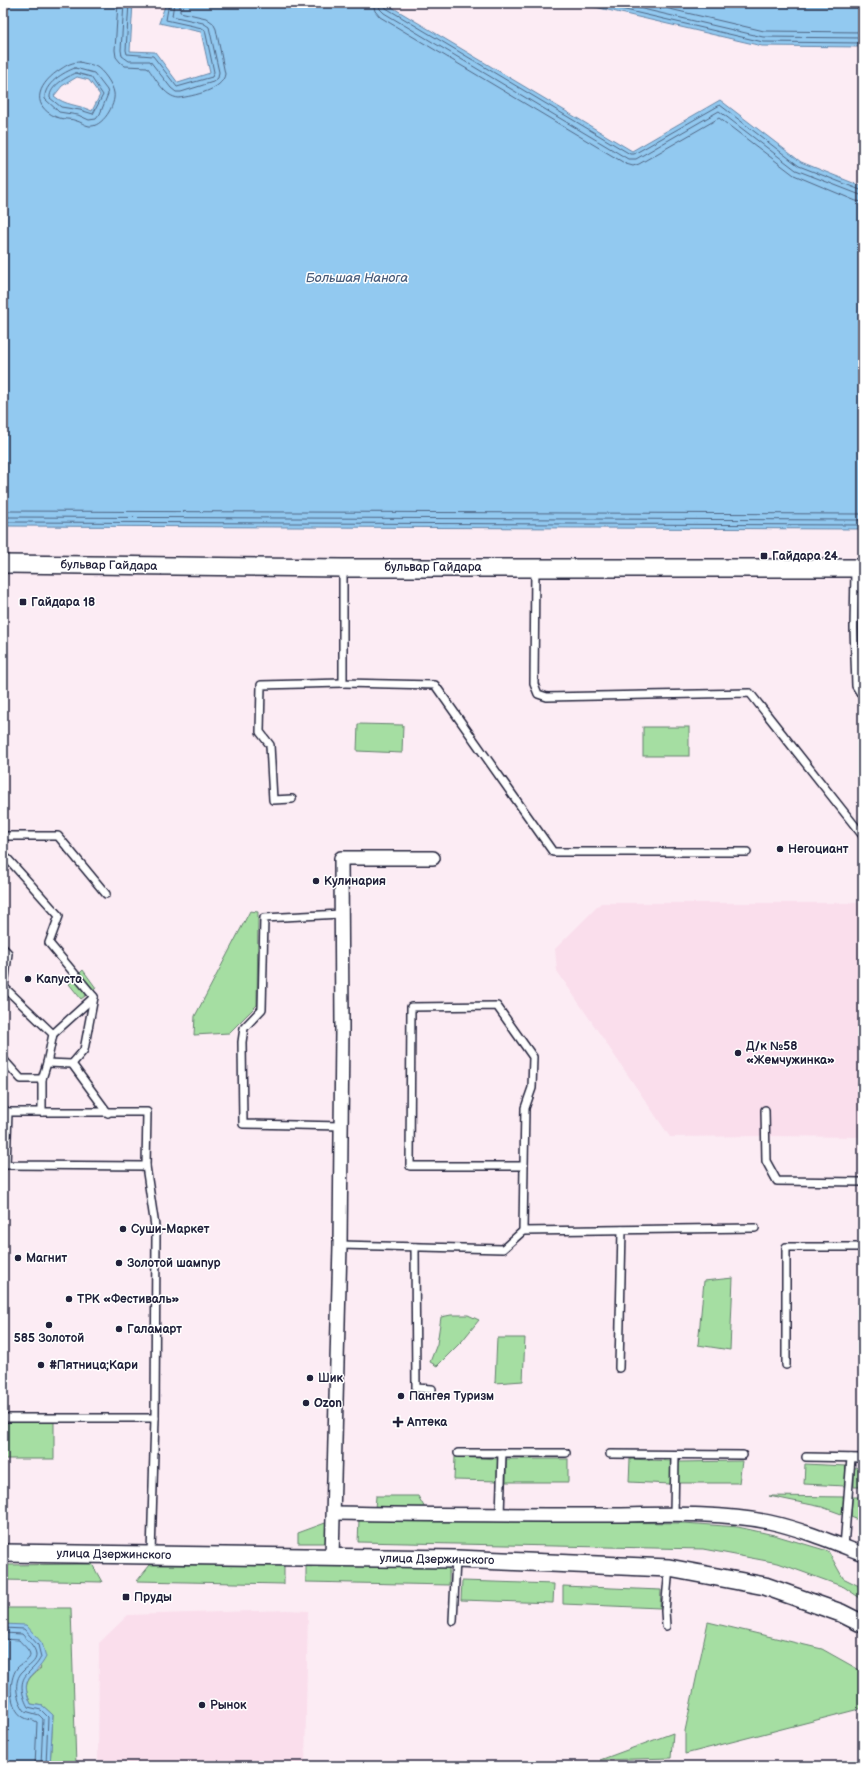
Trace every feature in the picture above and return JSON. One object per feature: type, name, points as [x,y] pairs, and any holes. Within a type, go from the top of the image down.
[{"type":"street","name":"бульвар Гайдара","points":[[3,564],[343,568],[859,568]]},
{"type":"street","points":[[332,1557],[340,1245],[341,858],[433,858]]},
{"type":"street","points":[[334,1513],[674,1515],[734,1517],[769,1522],[863,1554]]},
{"type":"street","name":"улица Дзержинского","points":[[3,1552],[456,1559],[669,1568],[765,1586],[841,1613],[863,1624]]},
{"type":"lane","points":[[535,567],[534,684],[538,694],[547,697],[750,693],[863,836]]},
{"type":"lane","points":[[343,568],[343,684]]},
{"type":"lane","points":[[859,568],[854,628],[856,686],[863,695]]},
{"type":"lane","points":[[292,799],[273,800],[270,745],[260,732],[261,685],[434,685],[553,852],[747,852]]},
{"type":"lane","points":[[3,836],[58,836],[106,894]]},
{"type":"lane","points":[[3,859],[8,859],[59,916],[49,944],[94,997]]},
{"type":"lane","points":[[341,914],[264,918],[262,1009],[244,1028],[242,1042],[243,1124],[341,1126]]},
{"type":"lane","points":[[3,948],[8,953],[4,987],[53,1034]]},
{"type":"lane","points":[[42,1112],[42,1079],[48,1063],[53,1034],[94,997]]},
{"type":"lane","points":[[72,1064],[84,1050],[94,997]]},
{"type":"lane","points":[[523,1231],[525,1108],[532,1088],[533,1057],[497,1006],[411,1007],[410,1166],[524,1166]]},
{"type":"lane","points":[[3,1059],[21,1079],[42,1079]]},
{"type":"lane","points":[[48,1063],[72,1064]]},
{"type":"lane","points":[[72,1064],[108,1113]]},
{"type":"lane","points":[[764,1110],[766,1161],[777,1181],[863,1182]]},
{"type":"lane","points":[[146,1166],[5,1165],[5,1111],[108,1113],[147,1112],[146,1166],[156,1233],[155,1418],[151,1554]]},
{"type":"lane","points":[[340,1245],[503,1249],[523,1231],[755,1228]]},
{"type":"lane","points":[[619,1368],[622,1230]]},
{"type":"lane","points":[[415,1246],[416,1388],[432,1389]]},
{"type":"lane","points":[[786,1365],[786,1247],[863,1247]]},
{"type":"lane","points":[[3,1418],[155,1418]]},
{"type":"lane","points":[[458,1453],[566,1453]]},
{"type":"lane","points":[[500,1515],[502,1453]]},
{"type":"lane","points":[[610,1454],[743,1455]]},
{"type":"lane","points":[[674,1515],[675,1455]]},
{"type":"lane","points":[[806,1457],[863,1458]]},
{"type":"lane","points":[[844,1547],[851,1458]]},
{"type":"lane","points":[[453,1621],[456,1559]]},
{"type":"lane","points":[[666,1626],[665,1611],[669,1568]]},
{"type":"shaded area","name":"Д/к №58 «Жемчужинка»","points":[[601,903],[863,903],[863,1137],[670,1137],[557,971],[555,949]]},
{"type":"shaded area","name":"Рынок","points":[[287,1610],[308,1611],[305,1766],[98,1766],[99,1643],[128,1615]]},
{"type":"green space","points":[[358,724],[403,725],[402,753],[357,751]]},
{"type":"green space","points":[[643,727],[689,727],[689,756],[643,756]]},
{"type":"green space","points":[[250,911],[258,912],[257,1005],[229,1033],[194,1035],[195,1016]]},
{"type":"green space","points":[[83,970],[96,988],[81,999],[69,984]]},
{"type":"green space","points":[[733,1278],[730,1350],[698,1345],[704,1281]]},
{"type":"green space","points":[[451,1315],[468,1315],[479,1320],[462,1341],[437,1366],[430,1362],[437,1344],[441,1317]]},
{"type":"green space","points":[[497,1338],[525,1338],[523,1381],[495,1383]]},
{"type":"green space","points":[[3,1422],[54,1422],[54,1459],[3,1459]]},
{"type":"green space","points":[[455,1457],[500,1459],[499,1481],[454,1480]]},
{"type":"green space","points":[[506,1459],[568,1459],[568,1482],[506,1482]]},
{"type":"green space","points":[[630,1459],[672,1461],[671,1484],[629,1482]]},
{"type":"green space","points":[[742,1461],[739,1483],[678,1483],[678,1462]]},
{"type":"green space","points":[[805,1464],[846,1466],[845,1486],[804,1484]]},
{"type":"green space","points":[[863,1467],[863,1487],[854,1487],[854,1468]]},
{"type":"green space","points":[[376,1496],[418,1496],[426,1510],[375,1509]]},
{"type":"green space","points":[[769,1496],[846,1497],[844,1515],[822,1507]]},
{"type":"green space","points":[[852,1497],[863,1497],[863,1522],[851,1517]]},
{"type":"green space","points":[[359,1520],[684,1523],[738,1527],[774,1535],[828,1551],[843,1578],[863,1588],[863,1600],[844,1587],[778,1563],[703,1549],[358,1542]]},
{"type":"green space","points":[[328,1522],[329,1543],[298,1543],[298,1533]]},
{"type":"green space","points":[[306,1563],[449,1566],[449,1585],[306,1582]]},
{"type":"green space","points":[[92,1564],[102,1582],[3,1580],[3,1565]]},
{"type":"green space","points":[[284,1564],[284,1584],[137,1581],[150,1565]]},
{"type":"green space","points":[[462,1581],[554,1584],[553,1603],[461,1600]]},
{"type":"green space","points":[[563,1586],[661,1590],[660,1608],[563,1604]]},
{"type":"green space","points":[[3,1608],[71,1608],[76,1766],[50,1766],[53,1715],[43,1706],[31,1704],[26,1688],[32,1676],[41,1668],[9,1625],[3,1624]]},
{"type":"green space","points":[[708,1622],[822,1649],[863,1672],[863,1708],[685,1754],[685,1731]]},
{"type":"green space","points":[[673,1733],[671,1758],[600,1760]]},
{"type":"water","name":"Большая Нанога","points":[[3,3],[133,3],[130,51],[155,52],[178,83],[210,73],[201,32],[159,23],[166,3],[385,3],[632,151],[720,100],[801,162],[863,187],[863,529],[3,526]],"holes":[[[77,77],[89,80],[100,95],[92,111],[63,102],[54,96],[62,86]]]},
{"type":"water","points":[[578,3],[863,3],[863,47],[762,46]]},
{"type":"water","points":[[3,1624],[26,1625],[42,1643],[46,1657],[27,1682],[26,1688],[31,1704],[43,1706],[53,1715],[50,1766],[3,1766]]},
{"type":"place","name":"Гайдара 24","points":[[764,556]]},
{"type":"place","name":"Гайдара 18","points":[[23,602]]},
{"type":"place","name":"Негоциант","points":[[780,849]]},
{"type":"place","name":"Кулинария","points":[[316,881]]},
{"type":"place","name":"Капуста","points":[[28,979]]},
{"type":"place","name":"Д/к №58 «Жемчужинка»","points":[[738,1053]]},
{"type":"place","name":"Суши-Маркет","points":[[123,1229]]},
{"type":"place","name":"Магнит","points":[[18,1258]]},
{"type":"place","name":"Золотой шампур","points":[[119,1263]]},
{"type":"place","name":"ТРК «Фестиваль»","points":[[69,1299]]},
{"type":"place","name":"585 Золотой","points":[[49,1325]]},
{"type":"place","name":"Галамарт","points":[[119,1329]]},
{"type":"place","name":"#Пятница;Кари","points":[[41,1365]]},
{"type":"place","name":"Шик","points":[[310,1378]]},
{"type":"place","name":"Пангея Туризм","points":[[401,1396]]},
{"type":"place","name":"Ozon","points":[[306,1403]]},
{"type":"place","name":"Аптека","points":[[398,1422]]},
{"type":"place","name":"Пруды","points":[[126,1597]]},
{"type":"place","name":"Рынок","points":[[202,1705]]}]
